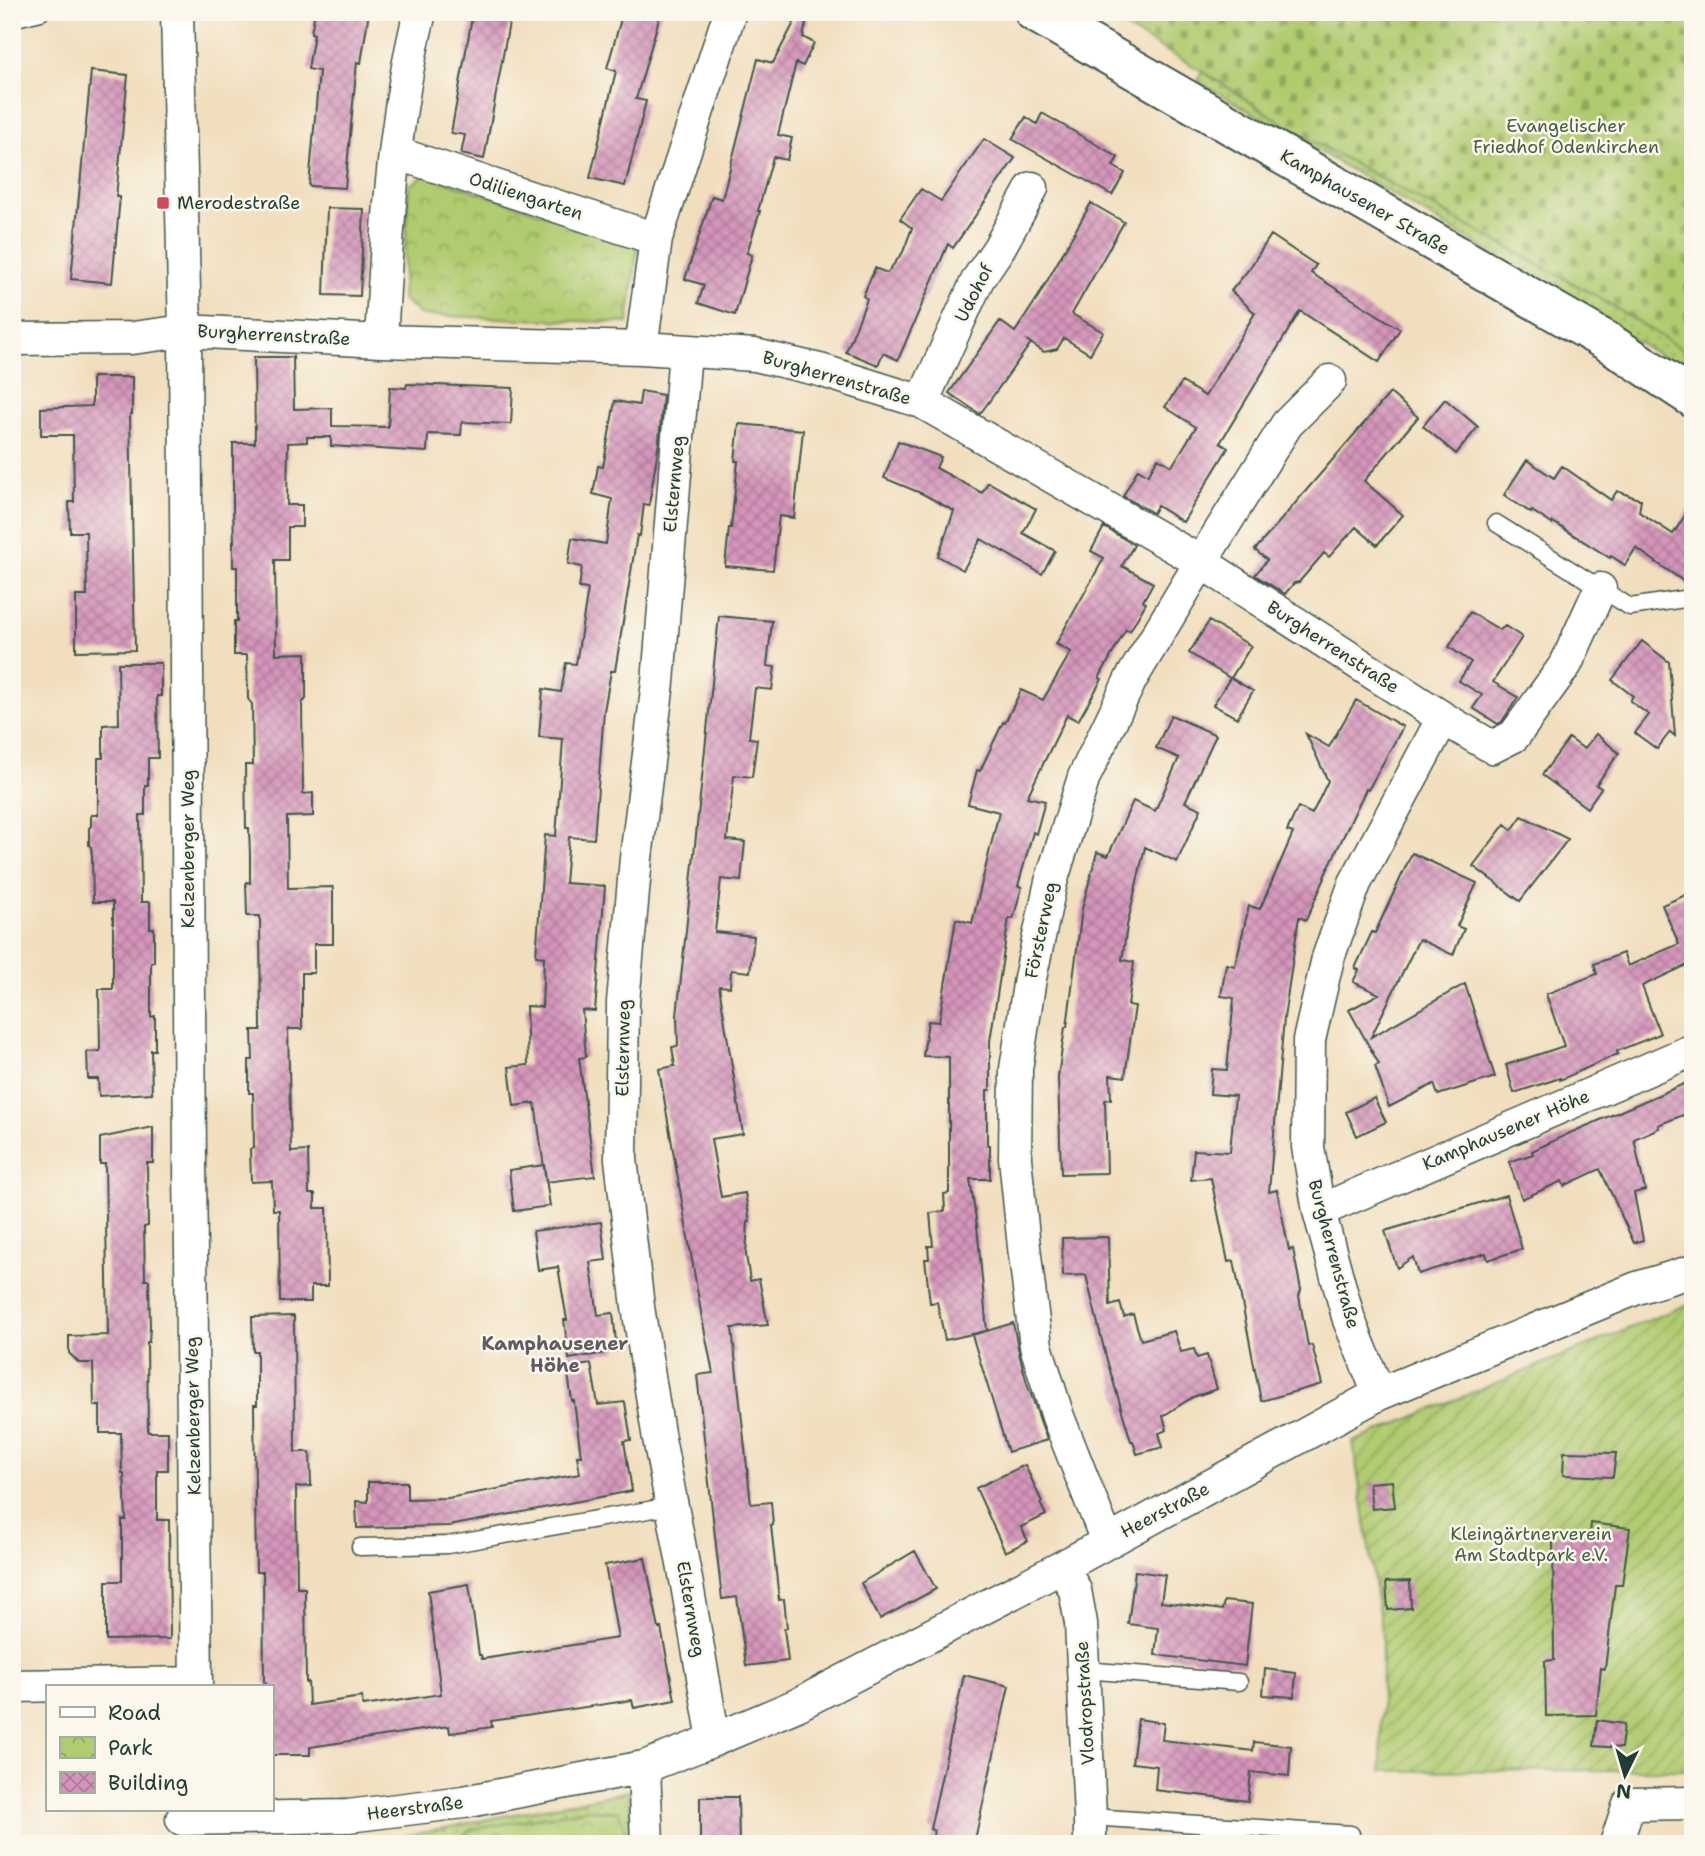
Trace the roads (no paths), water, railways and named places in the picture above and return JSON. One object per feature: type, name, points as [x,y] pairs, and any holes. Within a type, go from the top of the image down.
[{"type":"main road","name":"Kamphausener Straße","points":[[1034,12],[1608,342],[1693,398]]},
{"type":"street","name":"Kelzenberger Weg","points":[[177,12],[185,331],[196,1685]]},
{"type":"street","points":[[381,341],[387,227],[405,88],[421,12]]},
{"type":"street","points":[[641,348],[656,239],[730,12]]},
{"type":"street","name":"Odiliengarten","points":[[396,153],[656,239]]},
{"type":"street","name":"Udohof","points":[[922,402],[978,279],[999,248],[1032,188]]},
{"type":"street","points":[[12,339],[132,338],[185,331]]},
{"type":"street","name":"Burgherrenstraße","points":[[185,331],[381,341],[641,348],[755,355],[820,370],[922,402],[1200,562],[1492,747],[1514,737],[1566,664],[1600,589]]},
{"type":"street","name":"Elsternweg","points":[[685,351],[658,682],[636,858],[623,1002],[621,1159],[638,1307],[714,1740]]},
{"type":"street","name":"Försterweg","points":[[1107,1541],[1058,1417],[1036,1346],[1015,1158],[1016,1069],[1030,978],[1051,882],[1084,777],[1131,679],[1200,562],[1287,424],[1330,381]]},
{"type":"street","name":"Burgherrenstraße","points":[[1379,1394],[1349,1320],[1319,1211],[1308,1147],[1309,1040],[1328,958],[1355,883],[1443,718]]},
{"type":"street","name":"Kamphausener Höhe","points":[[1319,1211],[1693,1050]]},
{"type":"street","name":"Heerstraße","points":[[180,1824],[348,1816],[464,1802],[644,1767],[797,1705],[1062,1567],[1379,1394],[1637,1288],[1693,1271]]},
{"type":"street","name":"Vlodropstraße","points":[[1062,1567],[1075,1590],[1081,1623],[1090,1830]]},
{"type":"street","points":[[12,1686],[46,1686]]},
{"type":"street","points":[[644,1767],[647,1844]]},
{"type":"street","points":[[1616,1844],[1629,1804],[1693,1804]]},
{"type":"lane","points":[[12,19],[41,12]]},
{"type":"lane","points":[[1496,523],[1630,607],[1684,599]]},
{"type":"lane","points":[[360,1547],[447,1545],[671,1506]]},
{"type":"lane","points":[[1083,1670],[1239,1682]]},
{"type":"lane","points":[[1090,1830],[1351,1834]]},
{"type":"place","name":"Merodestraße","points":[[163,203]]},
{"type":"district","name":"Kamphausener Höhe","points":[[555,1354]]},
{"type":"park label","name":"Evangelischer Friedhof Odenkirchen","points":[[1566,136]]},
{"type":"park label","name":"Kleingärtnerverein Am Stadtpark e.V.","points":[[1531,1544]]}]
